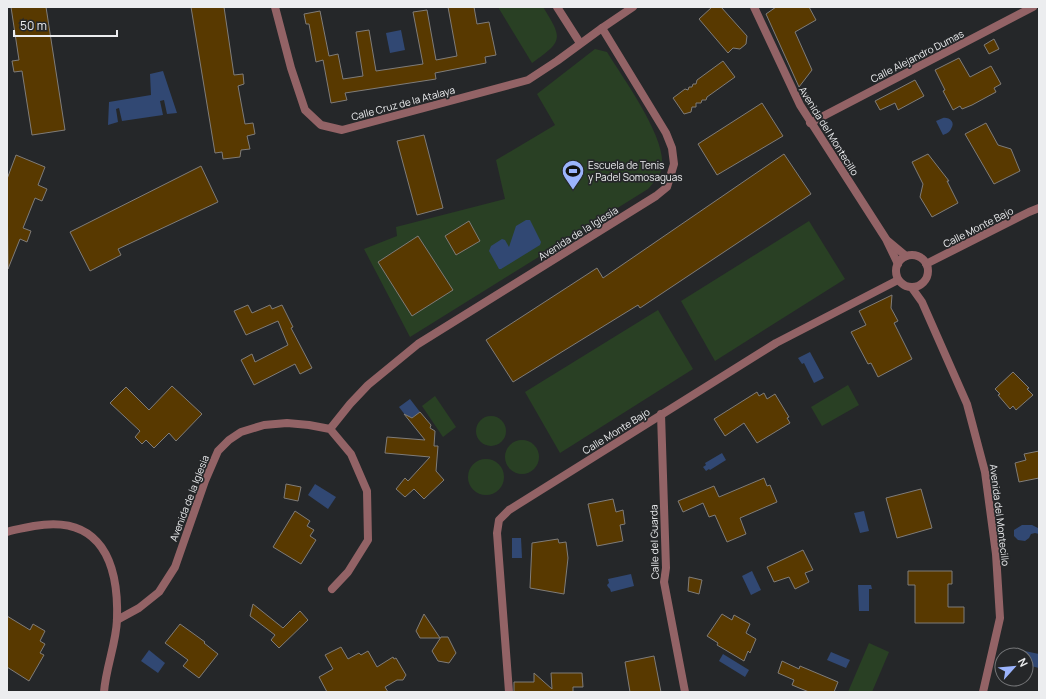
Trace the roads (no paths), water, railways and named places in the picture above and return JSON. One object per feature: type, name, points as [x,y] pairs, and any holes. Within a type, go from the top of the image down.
[{"type":"street","name":"Calle Cruz de la Atalaya","points":[[275,7],[291,68],[305,110],[321,125],[342,130],[528,80],[602,28]]},
{"type":"street","points":[[557,7],[580,43]]},
{"type":"street","points":[[602,28],[633,7]]},
{"type":"street","name":"Avenida del Montecillo","points":[[754,7],[791,88],[810,123],[886,239],[898,264]]},
{"type":"street","name":"Calle Alejandro Dumas","points":[[810,123],[1033,7]]},
{"type":"street","name":"Avenida de la Iglesia","points":[[117,620],[139,608],[159,592],[174,567],[205,481],[218,451],[229,440],[241,432],[264,425],[287,423],[330,429],[350,404],[368,385],[418,344],[656,196],[667,186],[674,164],[672,148],[666,133],[602,28]]},
{"type":"street","name":"Calle Monte Bajo","points":[[926,264],[1039,208]]},
{"type":"street","name":"Avenida del Montecillo","points":[[886,239],[906,256]]},
{"type":"street","points":[[906,256],[916,256],[921,258],[926,264],[928,273],[923,283],[912,288],[907,287],[898,280],[896,275],[898,264],[901,259],[906,256]]},
{"type":"street","name":"Calle Monte Bajo","points":[[509,692],[497,532],[499,520],[509,510],[776,343],[898,280]]},
{"type":"street","name":"Avenida del Montecillo","points":[[922,302],[923,283]]},
{"type":"street","name":"Avenida del Montecillo","points":[[912,288],[922,302],[967,404],[985,472],[996,554],[1000,618],[983,692]]},
{"type":"street","name":"Calle del Guarda","points":[[661,414],[666,568],[664,582],[685,692]]},
{"type":"street","points":[[330,429],[351,454],[367,491],[368,540],[348,572],[332,589]]},
{"type":"street","points":[[7,532],[39,525],[50,524],[73,526],[80,529],[98,542],[108,558],[112,572],[117,620],[104,692]]},
{"type":"water","points":[[401,30],[405,50],[390,53],[386,33]]},
{"type":"water","points":[[163,71],[177,113],[167,114],[164,100],[160,101],[163,115],[122,121],[119,108],[116,109],[118,122],[108,125],[109,102],[151,95],[150,74]]},
{"type":"water","points":[[943,118],[951,120],[953,124],[950,131],[943,135],[936,121]]},
{"type":"water","points":[[526,220],[530,220],[541,242],[540,245],[499,269],[489,251],[491,246],[502,239],[505,240],[509,247],[516,226]]},
{"type":"water","points":[[810,352],[824,378],[814,383],[804,363],[802,364],[798,358]]},
{"type":"water","points":[[410,399],[420,412],[409,420],[399,407]]},
{"type":"water","points":[[722,453],[726,460],[706,471],[703,467],[706,465],[705,463]]},
{"type":"water","points":[[315,484],[336,497],[328,509],[308,495]]},
{"type":"water","points":[[864,511],[869,531],[860,533],[854,513]]},
{"type":"water","points":[[1022,525],[1032,525],[1038,528],[1039,534],[1031,534],[1025,541],[1018,540],[1014,536],[1014,530]]},
{"type":"water","points":[[512,538],[521,538],[522,558],[512,558]]},
{"type":"water","points":[[752,571],[761,590],[751,595],[742,576]]},
{"type":"water","points":[[631,574],[634,586],[611,592],[607,585],[609,583],[608,579]]},
{"type":"water","points":[[858,585],[871,585],[872,589],[869,589],[869,611],[859,611]]},
{"type":"water","points":[[149,650],[165,663],[158,673],[141,661]]},
{"type":"water","points":[[831,652],[850,660],[846,668],[827,660]]},
{"type":"water","points":[[1034,653],[1039,654],[1039,668],[1034,667]]},
{"type":"water","points":[[723,654],[749,670],[745,677],[719,661]]},
{"type":"place","name":"Escuela de Tenis y Padel Somosaguas","points":[[573,190]]}]
